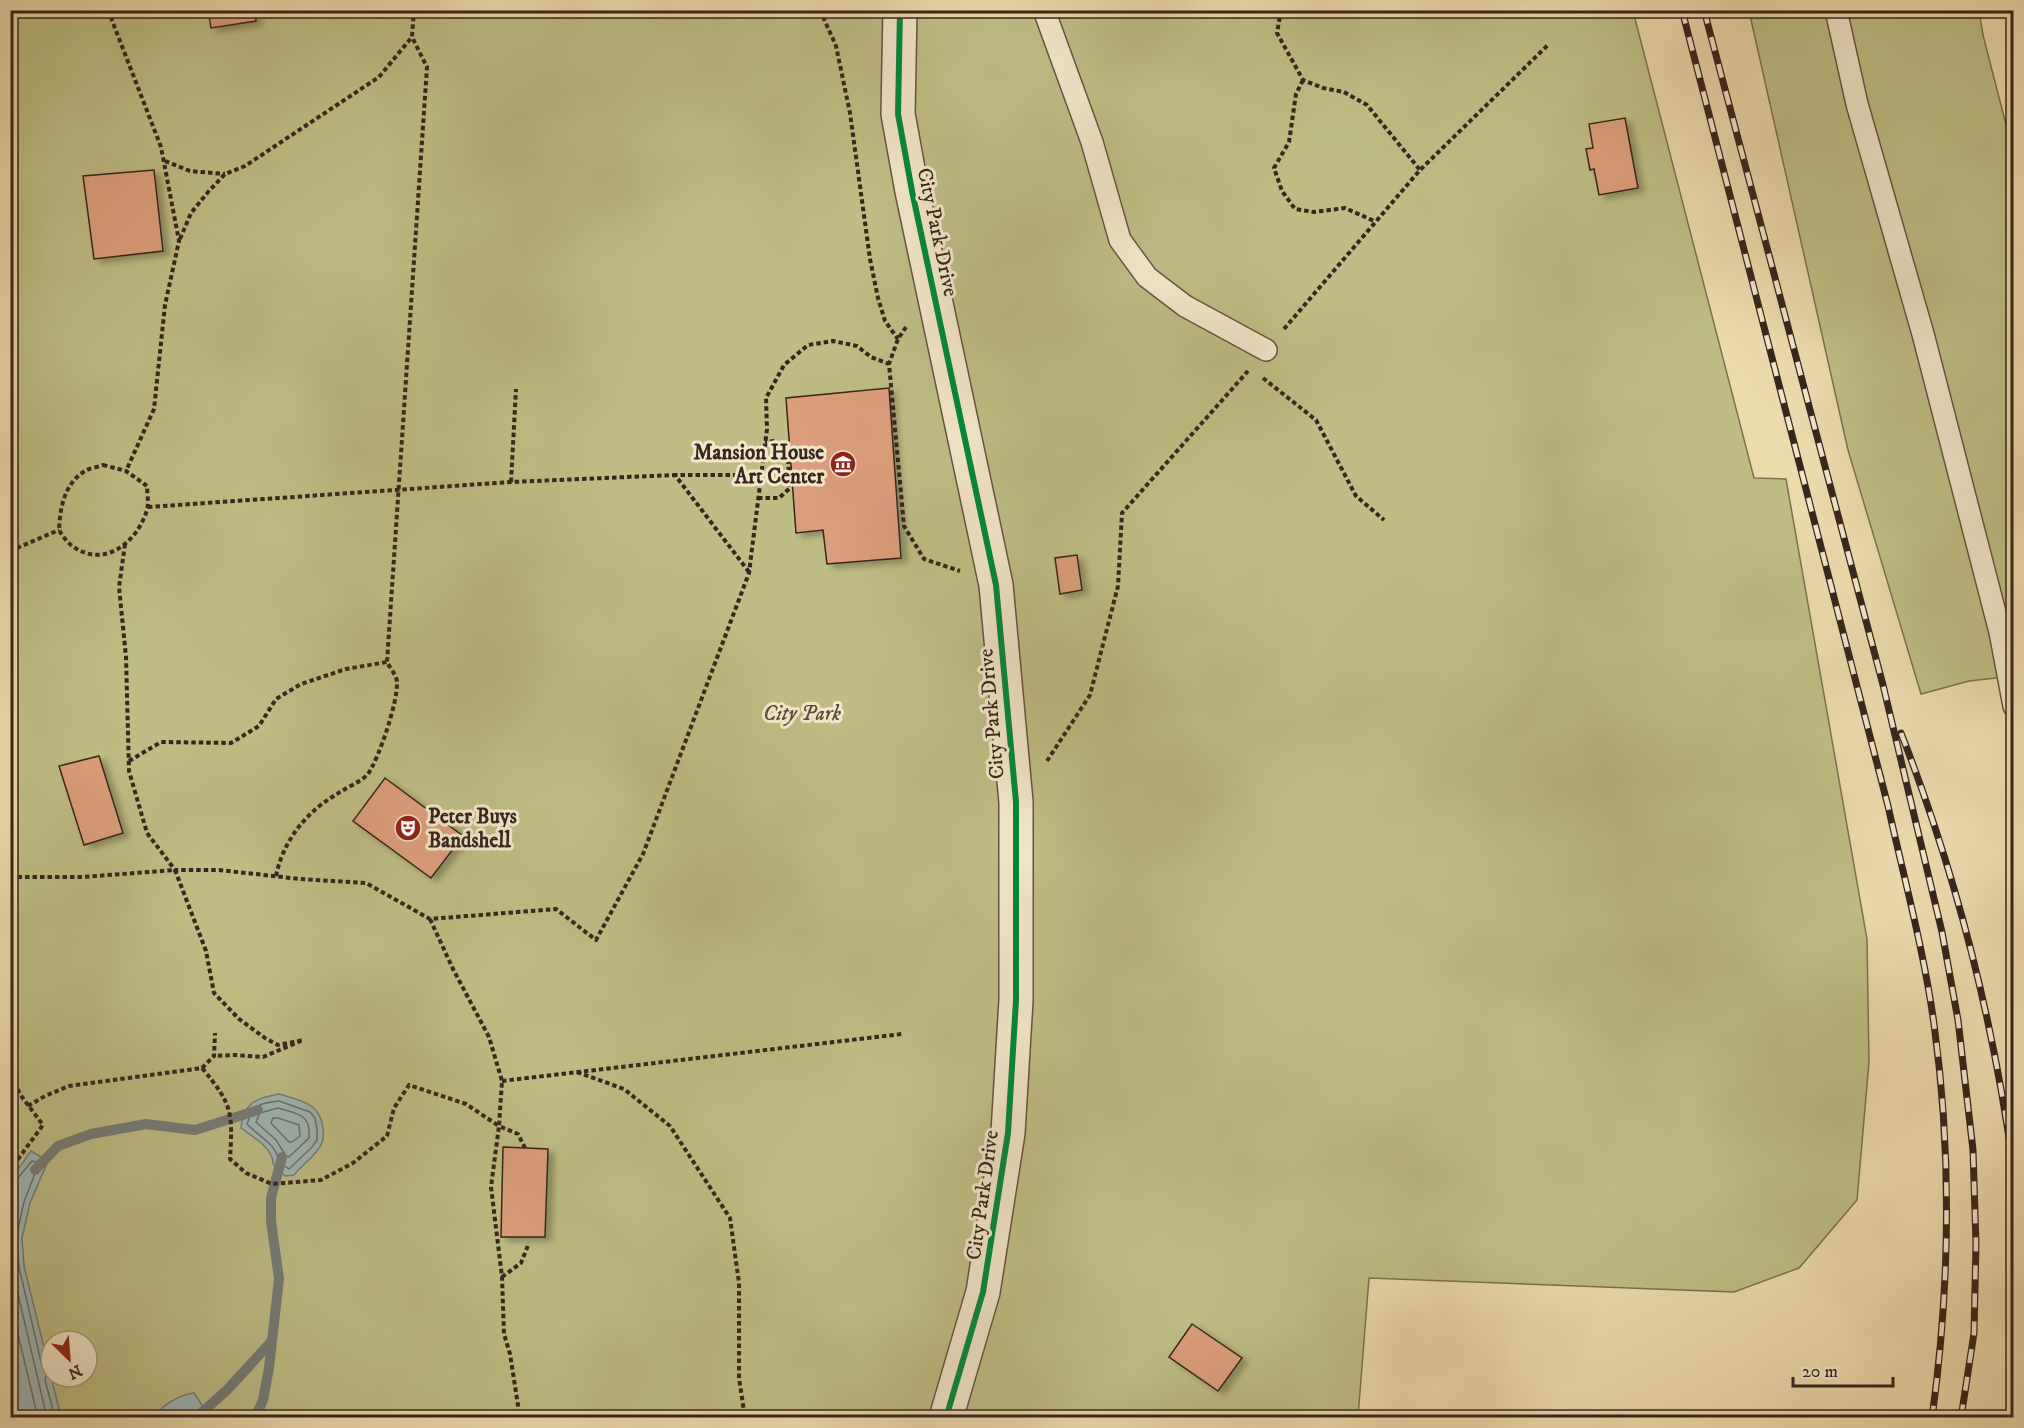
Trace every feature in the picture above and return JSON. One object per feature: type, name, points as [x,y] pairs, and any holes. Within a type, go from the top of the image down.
[{"type":"street","name":"City Park Drive","points":[[900,10],[898,114],[996,585],[1016,802],[1016,1000],[1008,1133],[984,1292],[946,1418]]},
{"type":"lane","points":[[1044,10],[1092,142],[1120,240],[1147,277],[1185,306],[1266,350]]},
{"type":"lane","points":[[1836,10],[1857,104],[1923,334],[2000,632],[2013,706]]},
{"type":"path","points":[[108,10],[161,147],[179,241]]},
{"type":"path","points":[[276,876],[280,856],[303,820],[320,804],[367,775],[382,744],[393,709],[398,680],[387,662],[427,67],[412,37],[414,10]]},
{"type":"path","points":[[820,10],[836,46],[850,113],[870,259],[878,298],[885,321],[898,339]]},
{"type":"path","points":[[1281,10],[1277,33],[1304,80],[1323,88],[1344,92],[1367,105],[1419,170]]},
{"type":"path","points":[[165,161],[190,171],[225,174],[245,166],[379,76],[412,37]]},
{"type":"path","points":[[1046,763],[1090,695],[1118,586],[1122,513],[1266,350],[1419,170],[1549,44]]},
{"type":"path","points":[[1304,80],[1296,94],[1289,142],[1274,168],[1282,191],[1295,209],[1314,212],[1345,208],[1375,221]]},
{"type":"path","points":[[126,471],[154,409],[165,304],[179,241],[191,213],[225,174]]},
{"type":"path","points":[[933,290],[898,339],[889,364],[904,526],[924,559],[973,575],[998,603]]},
{"type":"path","points":[[10,877],[82,877],[175,870],[219,870],[366,883],[430,919],[556,909],[596,940],[643,854],[750,573],[765,442],[766,398],[784,365],[808,345],[833,341],[856,346],[871,357],[889,364]]},
{"type":"path","points":[[1251,367],[1275,389],[1316,420],[1356,496],[1384,520]]},
{"type":"path","points":[[510,482],[516,389]]},
{"type":"path","points":[[758,498],[779,498],[790,488],[787,449],[775,441],[765,442]]},
{"type":"path","points":[[103,465],[126,471],[147,486],[148,507],[139,530],[125,544],[98,556],[88,554],[70,544],[59,530],[60,507],[68,488],[85,471],[103,465]]},
{"type":"path","points":[[148,507],[510,482],[675,475],[761,475]]},
{"type":"path","points":[[675,475],[750,573]]},
{"type":"path","points":[[10,551],[59,530]]},
{"type":"path","points":[[28,1106],[69,1086],[202,1068],[214,1056],[262,1057],[303,1040],[278,1045],[239,1019],[214,993],[206,951],[175,870],[147,833],[129,771],[126,657],[119,587],[125,544]]},
{"type":"path","points":[[10,556],[20,546]]},
{"type":"path","points":[[129,761],[161,742],[231,743],[259,726],[276,699],[301,684],[346,669],[387,662]]},
{"type":"path","points":[[430,919],[489,1037],[502,1081],[499,1126],[490,1187],[502,1277],[504,1334],[510,1354],[519,1418]]},
{"type":"path","points":[[214,1056],[215,1033]]},
{"type":"path","points":[[502,1081],[902,1034]]},
{"type":"path","points":[[202,1068],[218,1087],[229,1107],[232,1126],[230,1159],[246,1173],[272,1185],[321,1180],[353,1163],[387,1136],[394,1108],[409,1085],[466,1104],[499,1126],[518,1134],[525,1148]]},
{"type":"path","points":[[577,1072],[624,1089],[670,1126],[730,1218],[739,1283],[739,1378],[745,1418]]},
{"type":"path","points":[[10,1076],[28,1106],[43,1125],[10,1170]]},
{"type":"path","points":[[502,1277],[521,1263],[529,1244]]},
{"type":"green space","name":"City Park","points":[[10,11],[1633,11],[1754,478],[1786,479],[1867,939],[1869,1062],[1857,1200],[1799,1268],[1734,1292],[1369,1278],[1358,1417],[11,1417]]},
{"type":"green space","points":[[1749,11],[1979,11],[2013,152],[2013,676],[1969,681],[1921,694],[1848,450]]},
{"type":"water","points":[[11,449],[16,459],[16,514],[11,522]]},
{"type":"water","points":[[279,1094],[314,1108],[323,1129],[321,1146],[294,1175],[285,1176],[273,1164],[266,1148],[241,1128],[245,1112],[252,1103],[264,1097]]},
{"type":"water","points":[[31,1151],[48,1161],[30,1203],[22,1238],[24,1266],[39,1329],[39,1389],[54,1389],[61,1417],[11,1417],[11,1179]]},
{"type":"water","points":[[194,1393],[210,1417],[155,1417],[172,1401]]},
{"type":"building","points":[[208,10],[255,10],[256,21],[211,28]]},
{"type":"building","points":[[1625,118],[1638,188],[1599,195],[1594,169],[1590,170],[1586,149],[1593,148],[1589,124]]},
{"type":"building","points":[[154,170],[163,251],[94,259],[83,176]]},
{"type":"building","name":"Mansion House Art Center","points":[[889,388],[901,558],[827,564],[823,530],[796,533],[786,398]]},
{"type":"building","points":[[1077,555],[1082,590],[1060,594],[1055,558]]},
{"type":"building","points":[[99,756],[123,833],[84,845],[59,766]]},
{"type":"building","name":"Peter Buys Bandshell","points":[[385,778],[463,836],[431,878],[353,821]]},
{"type":"building","points":[[503,1147],[548,1149],[545,1237],[501,1237]]},
{"type":"building","points":[[1192,1324],[1242,1358],[1218,1391],[1169,1357]]},
{"type":"waterway","points":[[35,1170],[58,1146],[91,1134],[146,1124],[195,1130],[258,1110]]},
{"type":"waterway","points":[[255,1418],[263,1400],[269,1368],[279,1279],[271,1221],[271,1198],[282,1157]]},
{"type":"waterway","points":[[196,1418],[228,1389],[271,1342]]},
{"type":"railway","points":[[1682,10],[1888,806],[1930,997],[1940,1073],[1946,1172],[1945,1270],[1932,1418]]},
{"type":"railway","points":[[1704,10],[1883,685],[1942,932],[1958,1020],[1973,1150],[1976,1244],[1974,1333],[1961,1418]]},
{"type":"railway","points":[[1901,733],[1939,840],[1971,949],[1996,1060],[2014,1173]]},
{"type":"cycle path","points":[[900,10],[898,114],[912,191],[996,585],[1016,802],[1016,1000],[1008,1133],[983,1292],[946,1418]]},
{"type":"place","name":"Mansion House Art Center","points":[[843,464]]},
{"type":"place","name":"Peter Buys Bandshell","points":[[408,828]]}]
